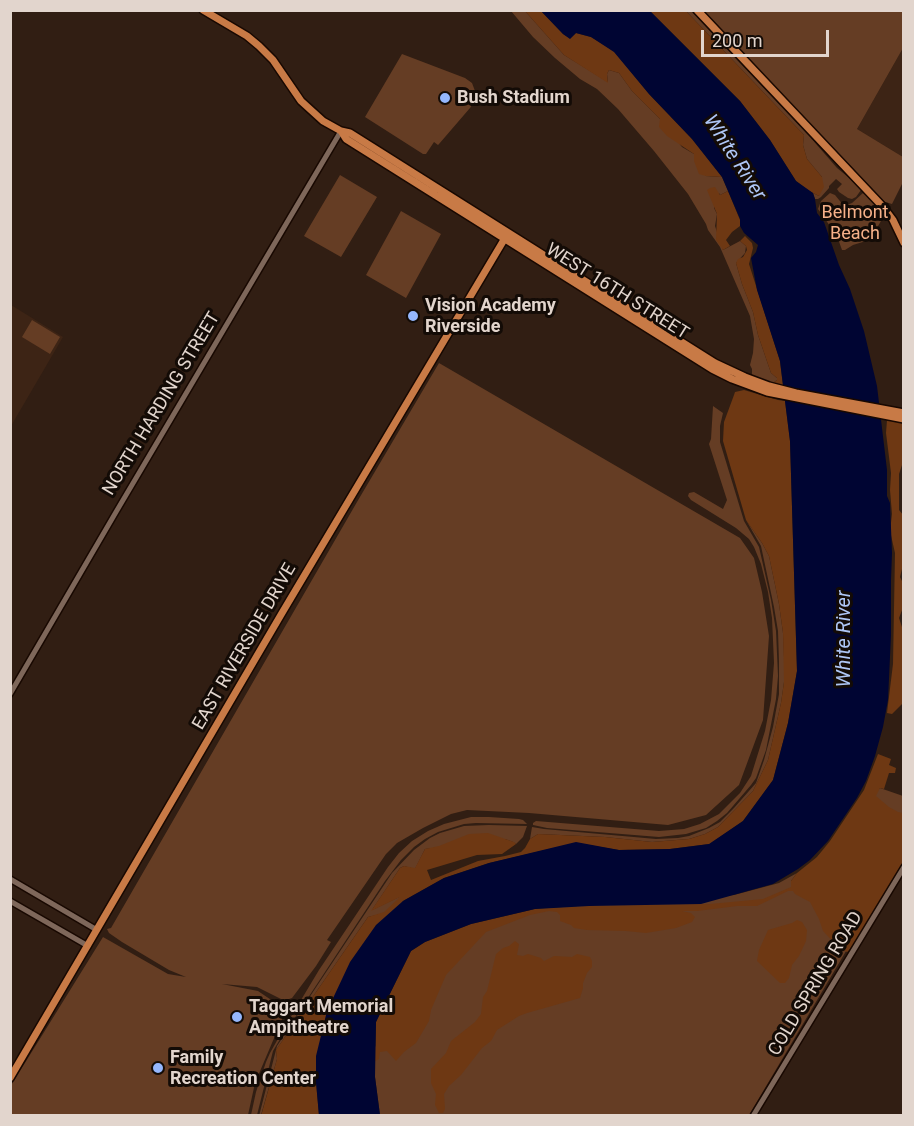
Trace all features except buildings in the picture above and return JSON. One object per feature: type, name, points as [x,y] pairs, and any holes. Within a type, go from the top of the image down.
[{"type":"main road","name":"WEST 16TH STREET","points":[[203,10],[260,46],[273,60],[301,101],[320,118],[341,131],[346,139],[506,236],[712,369],[737,381],[768,389],[903,418]]},
{"type":"main road","points":[[218,19],[222,10]]},
{"type":"main road","points":[[697,10],[888,212],[896,224],[903,243]]},
{"type":"main road","name":"EAST RIVERSIDE DRIVE","points":[[10,1078],[506,236]]},
{"type":"main road","name":"WEST 16TH STREET","points":[[768,389],[903,413]]},
{"type":"street","name":"NORTH HARDING STREET","points":[[10,694],[341,131]]},
{"type":"street","name":"COLD SPRING ROAD","points":[[753,1116],[903,867]]},
{"type":"street","points":[[10,879],[97,930]]},
{"type":"street","points":[[10,901],[88,946]]},
{"type":"shaded area","points":[[525,11],[541,11],[563,34],[570,38],[576,33],[591,37],[614,51],[649,94],[692,139],[722,177],[699,174],[694,154],[667,136],[659,127],[660,119],[632,91],[619,73],[609,70],[608,83],[564,55]]},
{"type":"shaded area","points":[[650,11],[686,11],[804,135],[803,145],[807,159],[822,177],[824,187],[819,196],[796,181],[770,140],[740,101]]},
{"type":"shaded area","points":[[903,48],[903,157],[857,129]]},
{"type":"shaded area","points":[[715,187],[720,195],[728,191],[740,220],[740,226],[726,240],[730,246],[723,250],[716,240],[717,214],[707,190]]},
{"type":"shaded area","points":[[745,236],[752,243],[749,264],[780,361],[783,386],[773,383],[777,378],[771,373],[736,263],[747,250],[740,241]]},
{"type":"shaded area","points":[[11,305],[63,337],[11,426]]},
{"type":"shaded area","points":[[744,390],[785,401],[790,441],[797,671],[788,723],[773,780],[743,821],[710,844],[670,849],[619,850],[576,843],[489,863],[444,878],[403,901],[316,1082],[319,1115],[261,1116],[277,1059],[276,1050],[368,917],[384,912],[400,897],[371,911],[400,868],[404,866],[415,868],[425,849],[469,834],[488,833],[516,844],[502,854],[477,855],[427,870],[431,880],[478,861],[521,852],[530,839],[538,834],[652,842],[689,839],[718,827],[753,791],[768,760],[781,703],[784,682],[783,633],[769,556],[746,520],[723,441],[724,422],[735,392]]},
{"type":"shaded area","points":[[887,420],[904,423],[903,462],[899,474],[899,510],[904,516],[903,565],[900,577],[903,583],[904,605],[899,618],[903,630],[903,694],[902,704],[892,714],[887,713],[893,664],[895,553],[890,531],[891,473],[886,433]]},
{"type":"shaded area","points":[[878,754],[891,759],[889,765],[896,768],[895,773],[889,773],[884,789],[880,788],[876,796],[889,807],[903,813],[903,862],[853,947],[847,952],[839,948],[823,931],[810,902],[793,891],[788,891],[757,906],[682,911],[691,913],[695,917],[692,922],[676,928],[646,933],[574,928],[560,921],[560,915],[557,912],[549,911],[530,915],[486,932],[446,975],[431,1010],[429,1021],[416,1043],[396,1061],[387,1051],[380,1052],[379,1059],[375,1061],[376,1022],[411,951],[425,942],[471,924],[535,909],[710,904],[763,899],[791,887],[791,881],[797,873],[817,857],[830,841],[864,790]]},
{"type":"shaded area","points":[[797,920],[802,922],[807,930],[806,941],[792,965],[789,978],[785,983],[780,983],[757,961],[759,950],[768,930]]},
{"type":"shaded area","points":[[515,941],[519,944],[517,955],[528,954],[544,961],[554,956],[572,957],[577,954],[590,957],[592,967],[583,983],[580,998],[519,1016],[497,1030],[491,1041],[482,1048],[461,1075],[449,1086],[444,1094],[445,1109],[443,1113],[439,1113],[435,1105],[436,1094],[431,1083],[431,1069],[446,1053],[451,1041],[475,1022],[481,1014],[483,997],[487,991],[496,954]]},
{"type":"green space","points":[[511,11],[525,11],[564,55],[608,82],[609,70],[619,73],[682,147],[694,154],[706,176],[722,177],[728,191],[720,195],[719,193],[714,208],[717,214],[715,226],[723,250],[740,241],[746,246],[745,253],[736,263],[771,373],[777,378],[773,383],[752,376],[750,365],[754,339],[750,316],[720,247],[688,194],[618,109],[597,89],[580,79],[555,58]]},
{"type":"green space","points":[[686,11],[691,11],[837,168],[861,190],[856,197],[848,198],[839,192],[837,189],[842,184],[836,179],[821,197],[815,199],[813,193],[819,196],[822,177],[807,159],[803,145],[804,135]]},
{"type":"green space","points":[[702,11],[903,11],[903,48],[857,129],[903,157],[903,182],[892,204],[885,202]]},
{"type":"green space","points":[[402,54],[465,78],[472,83],[475,91],[476,99],[470,108],[438,145],[434,142],[426,154],[365,117]]},
{"type":"green space","points":[[340,175],[377,197],[341,257],[304,236]]},
{"type":"green space","name":"Belmont Beach","points":[[830,193],[835,195],[844,206],[852,203],[863,193],[888,218],[881,221],[871,238],[842,250],[837,236],[818,209],[821,201]]},
{"type":"green space","points":[[401,211],[441,234],[406,298],[366,275]]},
{"type":"green space","points":[[32,320],[60,337],[50,354],[22,337]]},
{"type":"green space","points":[[439,363],[740,538],[754,558],[769,636],[763,720],[739,785],[706,815],[668,825],[467,810],[451,814],[397,843],[386,854],[327,940],[331,942],[292,998],[283,1000],[257,987],[222,984],[258,991],[286,1010],[255,1083],[248,1115],[11,1115],[10,1087],[103,937],[168,974],[186,977],[169,970],[122,942],[107,929],[111,928]]},
{"type":"green space","points":[[713,406],[723,413],[720,442],[744,521],[759,547],[776,631],[778,676],[776,699],[766,750],[756,778],[727,813],[717,821],[706,828],[686,834],[659,837],[533,825],[536,821],[659,831],[684,829],[719,814],[740,793],[751,776],[765,731],[771,700],[774,663],[772,618],[761,564],[749,539],[688,496],[689,493],[694,492],[723,509],[727,500],[709,444]]},
{"type":"green space","points":[[746,520],[769,556],[779,604],[784,657],[781,703],[768,760],[753,791],[718,827],[689,839],[652,842],[538,834],[530,839],[532,827],[656,839],[689,836],[720,822],[756,783],[773,727],[779,694],[778,631],[761,546]]},
{"type":"green space","points":[[880,788],[903,796],[903,855],[749,1115],[380,1115],[375,1077],[375,1047],[449,943],[535,909],[734,895],[779,883],[797,873],[791,881],[791,886]]},
{"type":"green space","points":[[471,817],[519,819],[527,824],[464,824],[438,832],[414,847],[385,881],[294,1019],[289,1020],[319,970],[399,853],[428,831]]},
{"type":"green space","points":[[464,826],[527,826],[523,837],[516,844],[505,839],[425,849],[415,869],[404,866],[400,868],[372,910],[403,895],[390,912],[368,917],[276,1050],[277,1059],[259,1116],[277,1046],[392,873],[414,850],[440,833]]},
{"type":"green space","points":[[288,1021],[289,1024],[273,1051],[257,1115],[251,1115],[266,1062]]},
{"type":"water","name":"White River","points":[[541,11],[650,11],[740,101],[770,140],[796,181],[813,193],[817,213],[824,222],[864,331],[877,386],[887,470],[887,496],[890,503],[892,553],[888,700],[883,727],[866,781],[828,841],[810,860],[773,884],[701,904],[535,909],[471,924],[425,942],[411,951],[376,1022],[375,1077],[380,1115],[319,1116],[316,1056],[327,1011],[350,962],[376,925],[403,901],[444,878],[489,863],[576,842],[619,850],[670,849],[709,844],[743,821],[773,780],[788,723],[797,671],[790,441],[780,361],[757,290],[751,258],[758,245],[744,233],[740,226],[740,219],[722,177],[692,139],[649,94],[614,52],[591,37],[576,33],[570,39]]},
{"type":"place","name":"Bush Stadium","points":[[445,98]]},
{"type":"place","name":"Vision Academy Riverside","points":[[413,316]]},
{"type":"place","name":"Taggart Memorial Ampitheatre","points":[[237,1017]]},
{"type":"place","name":"Family Recreation Center","points":[[158,1068]]}]
